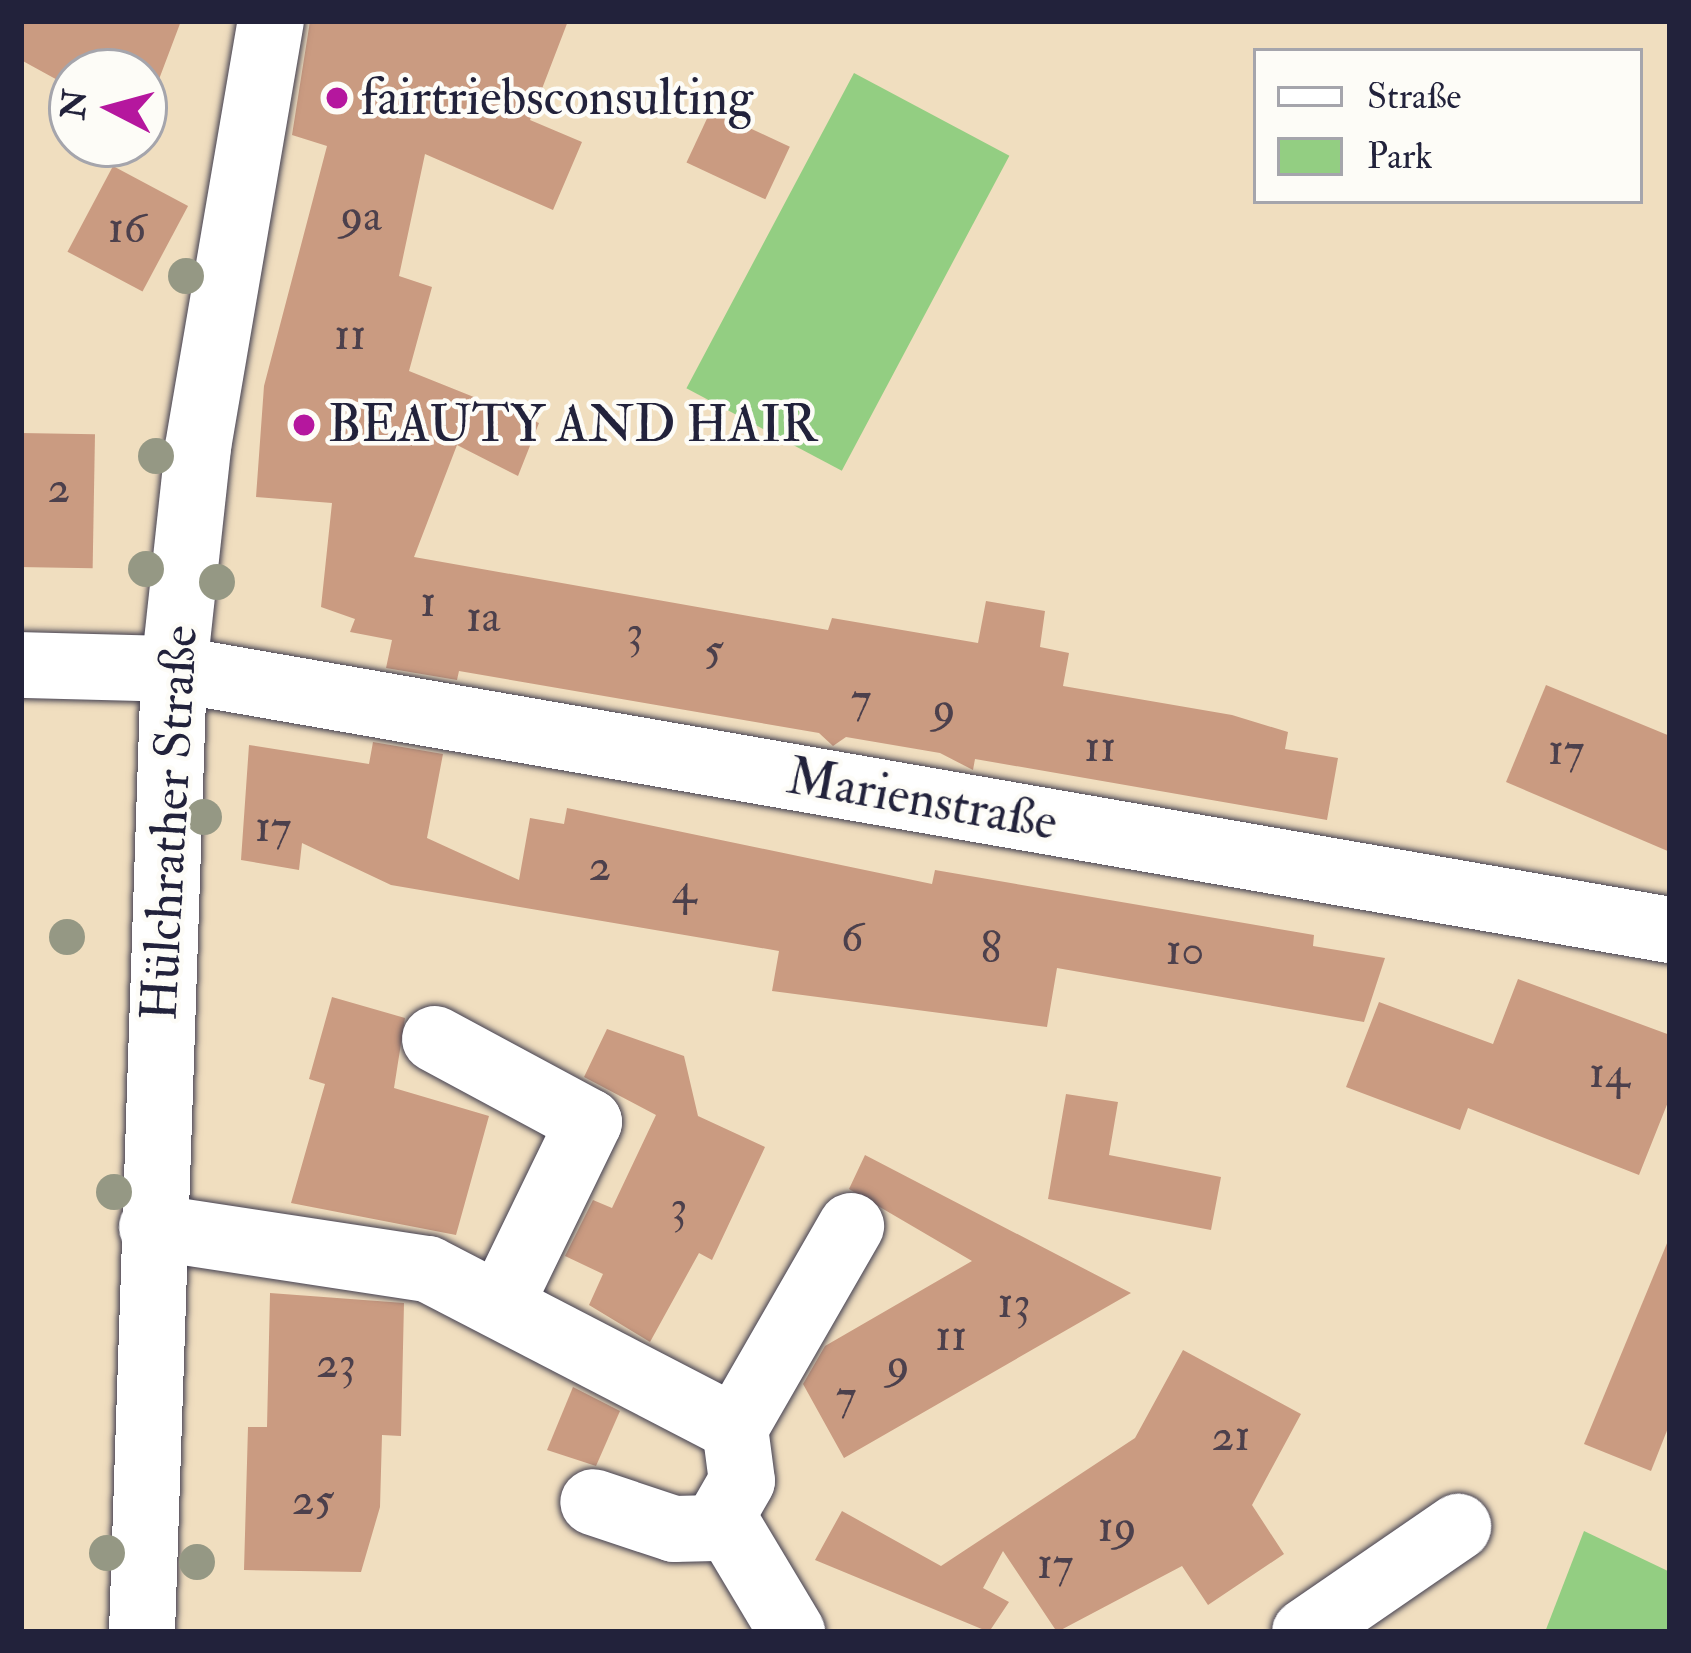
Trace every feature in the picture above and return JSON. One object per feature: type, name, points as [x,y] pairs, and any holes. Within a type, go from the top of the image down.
[{"type":"street","name":"Hülchrather Straße","points":[[142,1632],[152,1227],[175,669],[198,447],[271,21]]},
{"type":"street","name":"Marienstraße","points":[[21,665],[175,669],[1670,930]]},
{"type":"street","points":[[435,1040],[589,1121],[500,1305]]},
{"type":"street","points":[[592,1502],[688,1532],[725,1520],[742,1481],[735,1428],[851,1226]]},
{"type":"street","points":[[152,1227],[428,1269],[735,1428]]},
{"type":"street","points":[[725,1520],[792,1632]]},
{"type":"street","points":[[1304,1632],[1458,1527]]},
{"type":"green space","points":[[854,73],[1009,156],[842,471],[686,388]]},
{"type":"green space","points":[[1584,1531],[1670,1572],[1669,1632],[1545,1632]]},
{"type":"building","points":[[21,21],[181,21],[168,55],[168,48],[48,48],[48,75],[21,60]]},
{"type":"building","points":[[310,21],[568,21],[530,120],[582,142],[553,210],[425,154],[399,276],[432,287],[409,371],[539,423],[518,476],[457,445],[414,557],[828,630],[832,618],[978,643],[986,601],[1045,611],[1040,647],[1069,653],[1063,686],[1232,715],[1288,732],[1285,749],[1338,758],[1327,820],[975,759],[973,770],[940,753],[846,737],[833,746],[819,733],[459,671],[457,680],[386,668],[392,640],[350,632],[355,619],[321,607],[332,503],[256,497],[264,386],[327,146],[292,135]]},
{"type":"building","points":[[711,110],[790,147],[765,199],[686,163]]},
{"type":"building","points":[[112,168],[188,206],[143,292],[67,252]]},
{"type":"building","points":[[21,433],[95,434],[93,568],[21,567]]},
{"type":"building","points":[[1546,685],[1670,736],[1670,852],[1506,782]]},
{"type":"building","points":[[373,742],[443,754],[427,838],[519,880],[530,818],[564,824],[567,808],[932,884],[935,870],[1314,935],[1313,946],[1385,958],[1364,1022],[1057,968],[1047,1027],[772,991],[779,951],[391,885],[302,843],[299,870],[241,860],[249,745],[369,764]]},
{"type":"building","points":[[1518,979],[1670,1035],[1670,1097],[1639,1175],[1468,1108],[1460,1130],[1346,1087],[1379,1002],[1493,1044]]},
{"type":"building","points":[[332,997],[405,1018],[394,1088],[489,1116],[456,1235],[291,1203],[325,1084],[309,1079]]},
{"type":"building","points":[[607,1029],[684,1056],[698,1116],[765,1147],[712,1260],[699,1253],[650,1342],[589,1305],[603,1274],[565,1256],[593,1200],[612,1208],[656,1115],[584,1077]]},
{"type":"building","points":[[1066,1094],[1118,1102],[1109,1155],[1221,1177],[1211,1230],[1048,1199]]},
{"type":"building","points":[[865,1155],[1131,1293],[844,1458],[803,1384],[825,1346],[972,1261],[849,1189]]},
{"type":"building","points":[[1670,1236],[1670,1423],[1651,1471],[1584,1444]]},
{"type":"building","points":[[270,1293],[404,1303],[401,1436],[382,1435],[380,1507],[361,1572],[244,1570],[248,1427],[267,1427]]},
{"type":"building","points":[[1183,1350],[1301,1414],[1252,1505],[1284,1554],[1208,1605],[1182,1566],[1057,1632],[1003,1551],[983,1588],[1009,1602],[989,1632],[815,1560],[842,1511],[941,1566],[1135,1438]]},
{"type":"building","points":[[573,1387],[620,1411],[596,1466],[547,1450]]},
{"type":"place","name":"fairtriebsconsulting","points":[[337,98]]},
{"type":"place","name":"BEAUTY AND HAIR","points":[[304,425]]}]
